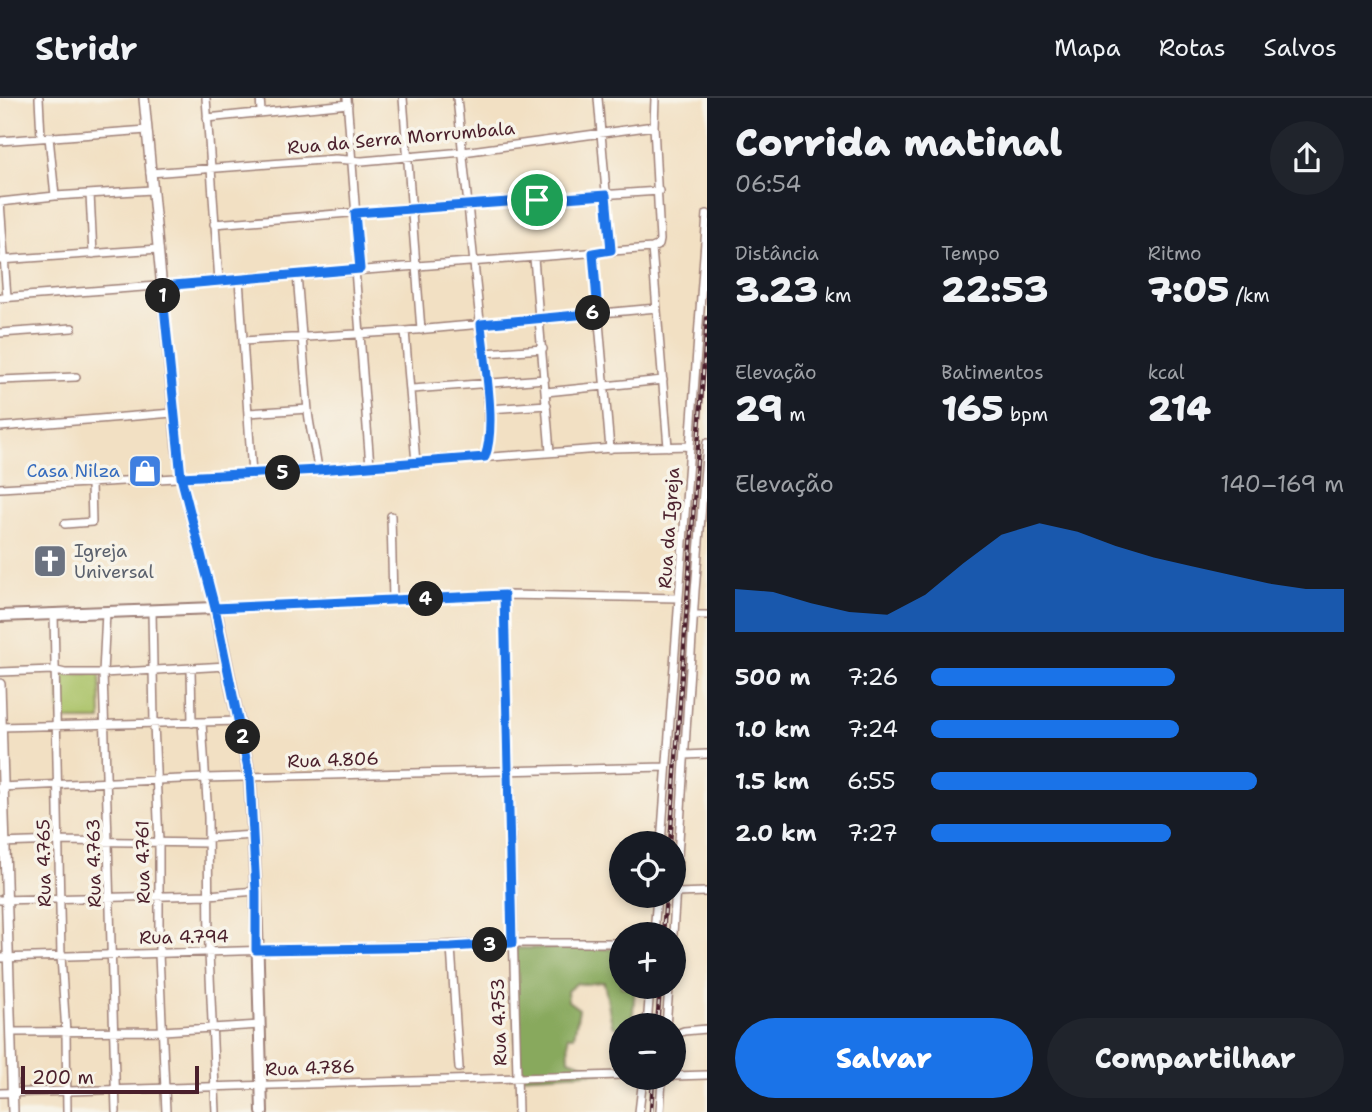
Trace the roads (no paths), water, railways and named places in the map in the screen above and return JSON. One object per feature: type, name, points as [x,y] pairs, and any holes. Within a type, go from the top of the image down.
[{"type":"main road","points":[[0,616],[215,608],[250,778],[262,1112]]},
{"type":"street","points":[[39,98],[55,196]]},
{"type":"street","points":[[144,98],[181,477],[215,608],[504,595],[679,598]]},
{"type":"street","points":[[206,98],[219,281]]},
{"type":"street","points":[[260,98],[261,111]]},
{"type":"street","points":[[403,98],[421,330]]},
{"type":"street","points":[[457,98],[489,409],[489,445],[485,457]]},
{"type":"street","points":[[598,98],[611,250]]},
{"type":"street","points":[[152,190],[0,202],[3,298],[657,247],[660,240],[655,98]]},
{"type":"street","points":[[207,118],[347,101],[370,466]]},
{"type":"street","name":"Rua da Serra Morrumbala","points":[[150,173],[463,152],[654,126]]},
{"type":"street","points":[[0,141],[146,130]]},
{"type":"street","points":[[214,224],[659,191]]},
{"type":"street","points":[[90,194],[93,254]]},
{"type":"street","name":"Rua da Igreja","points":[[661,831],[707,214]]},
{"type":"street","points":[[652,248],[668,447]]},
{"type":"street","points":[[2,260],[159,249]]},
{"type":"street","points":[[593,253],[610,449]]},
{"type":"street","points":[[534,258],[550,452]]},
{"type":"street","points":[[297,274],[308,409],[318,470]]},
{"type":"street","points":[[239,279],[252,475]]},
{"type":"street","points":[[243,341],[421,330],[657,308]]},
{"type":"street","points":[[0,333],[72,328]]},
{"type":"street","points":[[405,331],[412,389],[416,463]]},
{"type":"street","points":[[484,353],[543,349]]},
{"type":"street","points":[[0,380],[75,377]]},
{"type":"street","points":[[412,389],[545,379]]},
{"type":"street","points":[[546,392],[663,380]]},
{"type":"street","points":[[489,409],[547,405]]},
{"type":"street","points":[[248,413],[308,409]]},
{"type":"street","points":[[0,426],[173,413]]},
{"type":"street","name":"Rua da Igreja","points":[[681,831],[693,615],[707,443]]},
{"type":"street","points":[[489,445],[496,456]]},
{"type":"street","points":[[0,488],[252,475],[550,452],[690,446]]},
{"type":"street","points":[[65,524],[92,521],[91,484]]},
{"type":"street","points":[[391,516],[393,600]]},
{"type":"street","name":"Rua 4.753","points":[[504,595],[518,1112]]},
{"type":"street","name":"Rua 4.761","points":[[152,611],[159,843],[159,954],[166,1112]]},
{"type":"street","name":"Rua 4.763","points":[[106,612],[104,724],[117,1112]]},
{"type":"street","name":"Rua 4.765","points":[[54,614],[53,670],[67,1112]]},
{"type":"street","points":[[693,615],[707,615]]},
{"type":"street","points":[[0,672],[53,670],[65,673],[103,673],[227,666]]},
{"type":"street","points":[[191,669],[192,723]]},
{"type":"street","points":[[0,684],[3,900],[12,1032],[13,1112]]},
{"type":"street","points":[[1,727],[240,721]]},
{"type":"street","points":[[202,723],[216,1112]]},
{"type":"street","points":[[686,755],[707,754]]},
{"type":"street","name":"Rua 4.806","points":[[2,787],[204,778],[666,767]]},
{"type":"street","points":[[2,843],[159,843],[254,835]]},
{"type":"street","points":[[3,900],[209,895],[256,891]]},
{"type":"street","points":[[686,893],[707,892]]},
{"type":"street","name":"Rua 4.794","points":[[5,958],[451,947],[512,943],[609,943]]},
{"type":"street","points":[[451,947],[459,1069]]},
{"type":"street","points":[[12,1032],[163,1031],[260,1025]]},
{"type":"street","points":[[686,1031],[707,1029]]},
{"type":"street","name":"Rua 4.786","points":[[0,1093],[609,1075]]},
{"type":"street","points":[[686,1076],[707,1075]]},
{"type":"street","points":[[639,1112],[642,1090]]},
{"type":"street","points":[[660,1112],[662,1090]]},
{"type":"railway","points":[[671,831],[707,318]]},
{"type":"railway","points":[[664,922],[665,908]]},
{"type":"railway","points":[[658,1013],[659,999]]},
{"type":"railway","points":[[651,1112],[652,1090]]},
{"type":"place","name":"Casa Nilza","points":[[145,471]]},
{"type":"place","name":"Igreja Universal","points":[[50,561]]}]
